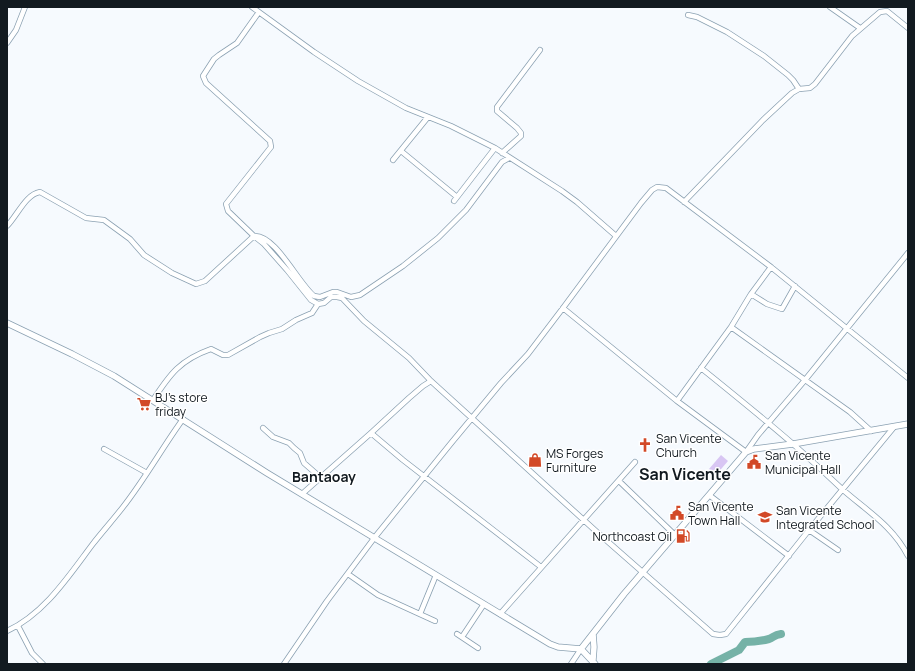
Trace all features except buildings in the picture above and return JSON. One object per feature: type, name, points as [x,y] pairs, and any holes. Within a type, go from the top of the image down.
[{"type":"main road","points":[[7,323],[32,334],[100,369],[153,400],[302,494],[500,614],[556,646],[570,649],[582,649],[594,662]]},
{"type":"main road","points":[[582,649],[624,594],[746,452],[760,448],[793,444],[908,424]]},
{"type":"main road","points":[[593,634],[594,662]]},
{"type":"street","points":[[7,43],[16,30],[24,7]]},
{"type":"street","points":[[252,7],[314,52],[358,81],[406,108],[451,126],[495,148],[562,191],[616,236]]},
{"type":"street","points":[[830,7],[860,28]]},
{"type":"street","points":[[684,202],[763,120],[792,93],[799,89],[806,89],[815,84],[848,41],[860,28],[880,12],[884,10],[892,14],[908,28]]},
{"type":"street","points":[[259,12],[237,43],[214,59],[203,76],[206,83],[270,141],[272,147],[226,204],[228,211],[264,244],[311,300],[318,304],[324,303],[331,297],[342,298],[364,321],[410,358],[431,381],[643,573],[713,634],[726,634],[842,489],[894,427]]},
{"type":"street","points":[[688,15],[727,32],[752,48],[788,75],[799,89]]},
{"type":"street","points":[[502,153],[520,136],[521,133],[497,111],[496,108],[540,50]]},
{"type":"street","points":[[393,160],[428,117]]},
{"type":"street","points":[[401,151],[456,199],[495,148]]},
{"type":"street","points":[[7,226],[28,198],[34,193],[40,192],[86,218],[104,220],[126,236],[144,254],[161,266],[196,284],[205,281],[254,236],[259,235],[265,238],[279,251],[314,296],[320,297],[337,292],[351,297],[360,295],[403,266],[438,238],[466,210],[502,162],[509,158]]},
{"type":"street","points":[[284,664],[375,537],[501,383],[528,354],[641,203],[652,190],[657,187],[666,188],[771,267],[908,378]]},
{"type":"street","points":[[563,308],[677,401],[746,452],[768,423],[805,380],[908,253]]},
{"type":"street","points":[[677,401],[771,267]]},
{"type":"street","points":[[751,294],[767,304],[780,309],[783,308],[794,286]]},
{"type":"street","points":[[153,400],[163,384],[182,363],[211,349],[222,355],[228,355],[260,337],[282,330],[296,320],[312,313],[318,304]]},
{"type":"street","points":[[731,326],[850,412],[871,431]]},
{"type":"street","points":[[701,368],[793,444],[842,489],[889,528],[902,544],[908,556]]},
{"type":"street","points":[[302,494],[409,398],[431,381]]},
{"type":"street","points":[[7,631],[18,626],[38,610],[65,582],[99,536],[123,507],[183,419]]},
{"type":"street","points":[[263,428],[273,437],[289,443],[300,453],[304,463],[320,477]]},
{"type":"street","points":[[371,433],[541,567]]},
{"type":"street","points":[[104,449],[147,473]]},
{"type":"street","points":[[500,614],[635,462]]},
{"type":"street","points":[[618,481],[675,535]]},
{"type":"street","points":[[709,495],[789,556]]},
{"type":"street","points":[[809,530],[838,550]]},
{"type":"street","points":[[348,574],[378,595],[435,621]]},
{"type":"street","points":[[420,614],[436,575]]},
{"type":"street","points":[[462,637],[484,604]]},
{"type":"street","points":[[18,626],[32,652],[43,664]]},
{"type":"street","points":[[457,634],[478,648]]},
{"type":"street","points":[[571,664],[582,649]]},
{"type":"shaded area","points":[[721,455],[728,461],[716,475],[709,469]]},
{"type":"waterway","points":[[711,664],[739,650],[745,642],[766,640],[781,634]]},
{"type":"place","name":"BJ's store friday","points":[[144,404]]},
{"type":"place","name":"San Vicente Church","points":[[645,445]]},
{"type":"place","name":"MS Forges Furniture","points":[[535,460]]},
{"type":"place","name":"San Vicente Municipal Hall","points":[[754,462]]},
{"type":"place","name":"San Vicente Town Hall","points":[[677,513]]},
{"type":"place","name":"San Vicente Integrated School","points":[[765,517]]},
{"type":"place","name":"Northcoast Oil","points":[[683,536]]},
{"type":"district","name":"San Vicente","points":[[685,474]]},
{"type":"district","name":"Bantaoay","points":[[324,476]]}]
